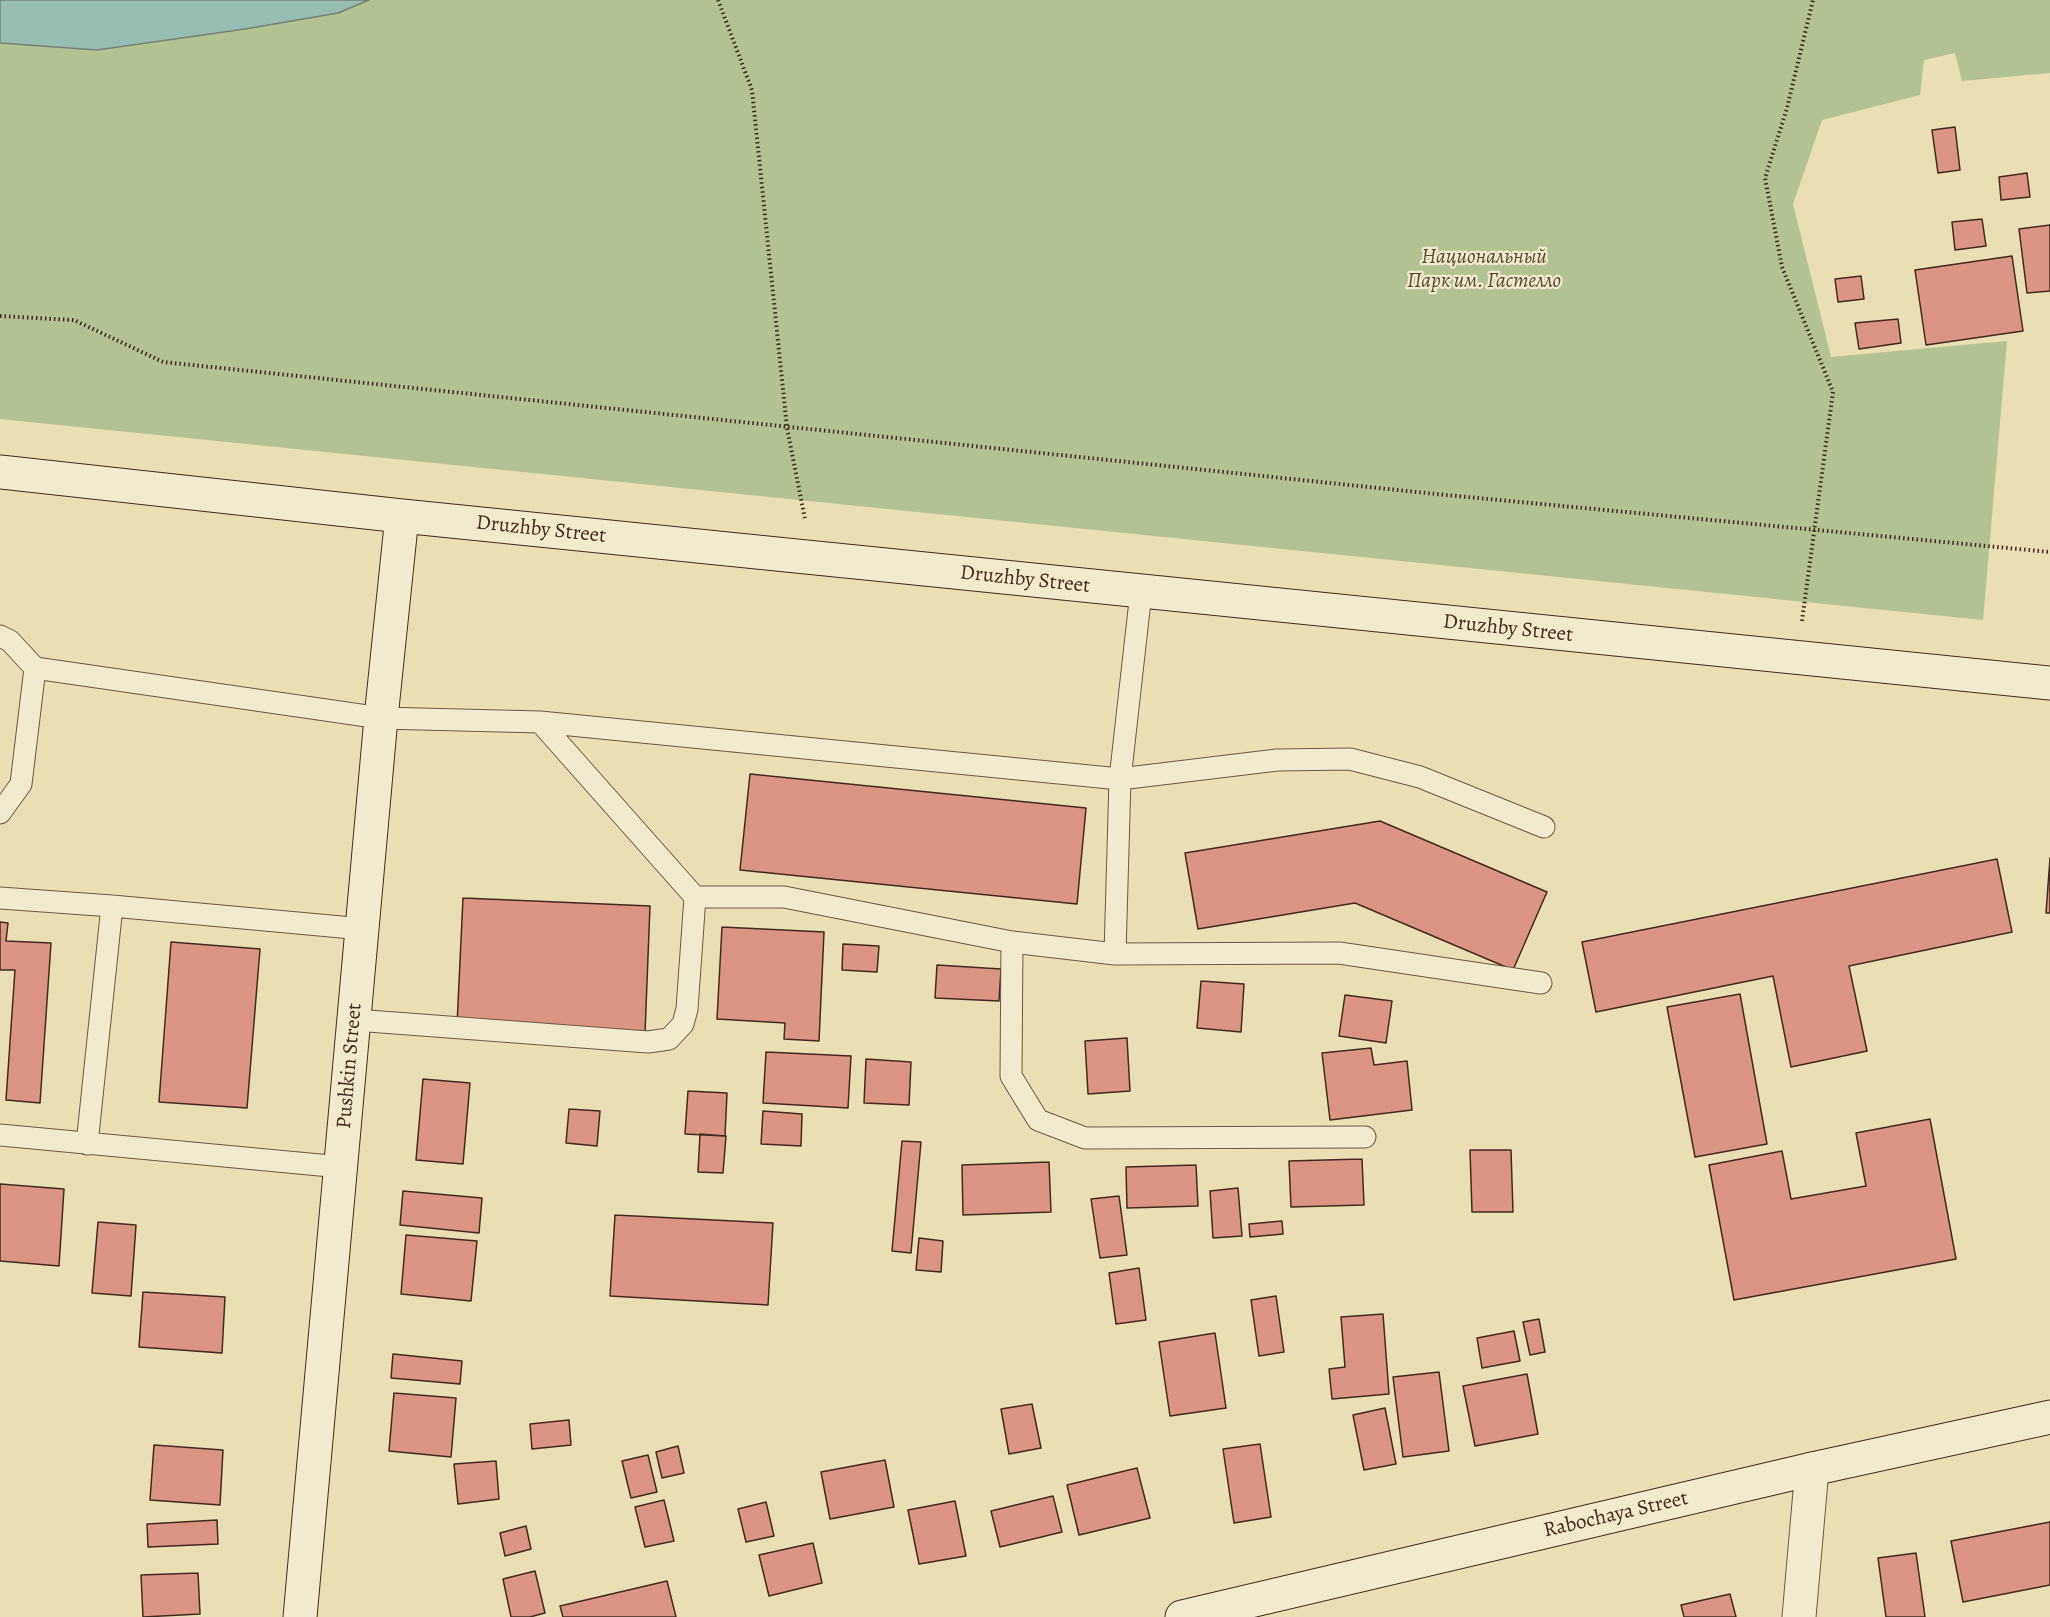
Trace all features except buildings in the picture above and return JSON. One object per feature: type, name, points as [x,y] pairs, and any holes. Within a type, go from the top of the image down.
[{"type":"main road","name":"Druzhby Street","points":[[0,472],[402,516],[2050,683]]},
{"type":"main road","name":"Pushkin Street","points":[[300,1617],[381,718],[402,516]]},
{"type":"main road","points":[[2050,671],[2050,683]]},
{"type":"main road","name":"Rabochaya Street","points":[[1182,1617],[2050,1417]]},
{"type":"main road","points":[[1799,1617],[1812,1470]]},
{"type":"lane","points":[[1116,954],[1120,779],[1141,592]]},
{"type":"lane","points":[[0,636],[10,640],[35,668],[381,718],[540,722],[1120,779],[1277,760],[1350,759],[1420,777],[1544,827]]},
{"type":"lane","points":[[0,813],[21,784],[35,668]]},
{"type":"lane","points":[[355,1020],[648,1042],[669,1039],[682,1024],[687,1009],[695,897],[540,722]]},
{"type":"lane","points":[[695,897],[784,897],[1012,942],[1116,954],[1340,953],[1541,983]]},
{"type":"lane","points":[[0,898],[363,929]]},
{"type":"lane","points":[[87,1144],[112,906]]},
{"type":"lane","points":[[1012,942],[1011,1076],[1038,1120],[1085,1138],[1365,1137]]},
{"type":"lane","points":[[0,1135],[341,1167]]},
{"type":"path","points":[[718,0],[752,90],[787,428],[812,558]]},
{"type":"path","points":[[1797,658],[1833,392],[1782,267],[1765,178],[1787,108],[1813,0]]},
{"type":"path","points":[[0,316],[74,320],[163,362],[1458,496],[2050,552]]},
{"type":"green space","name":"Национальный Парк им. Гастелло","points":[[0,0],[2050,0],[2050,73],[1962,81],[1955,53],[1924,60],[1920,95],[1822,120],[1793,204],[1831,357],[2007,341],[1983,620],[0,419]]},
{"type":"water","points":[[0,0],[369,0],[338,13],[97,50],[0,43]]}]
